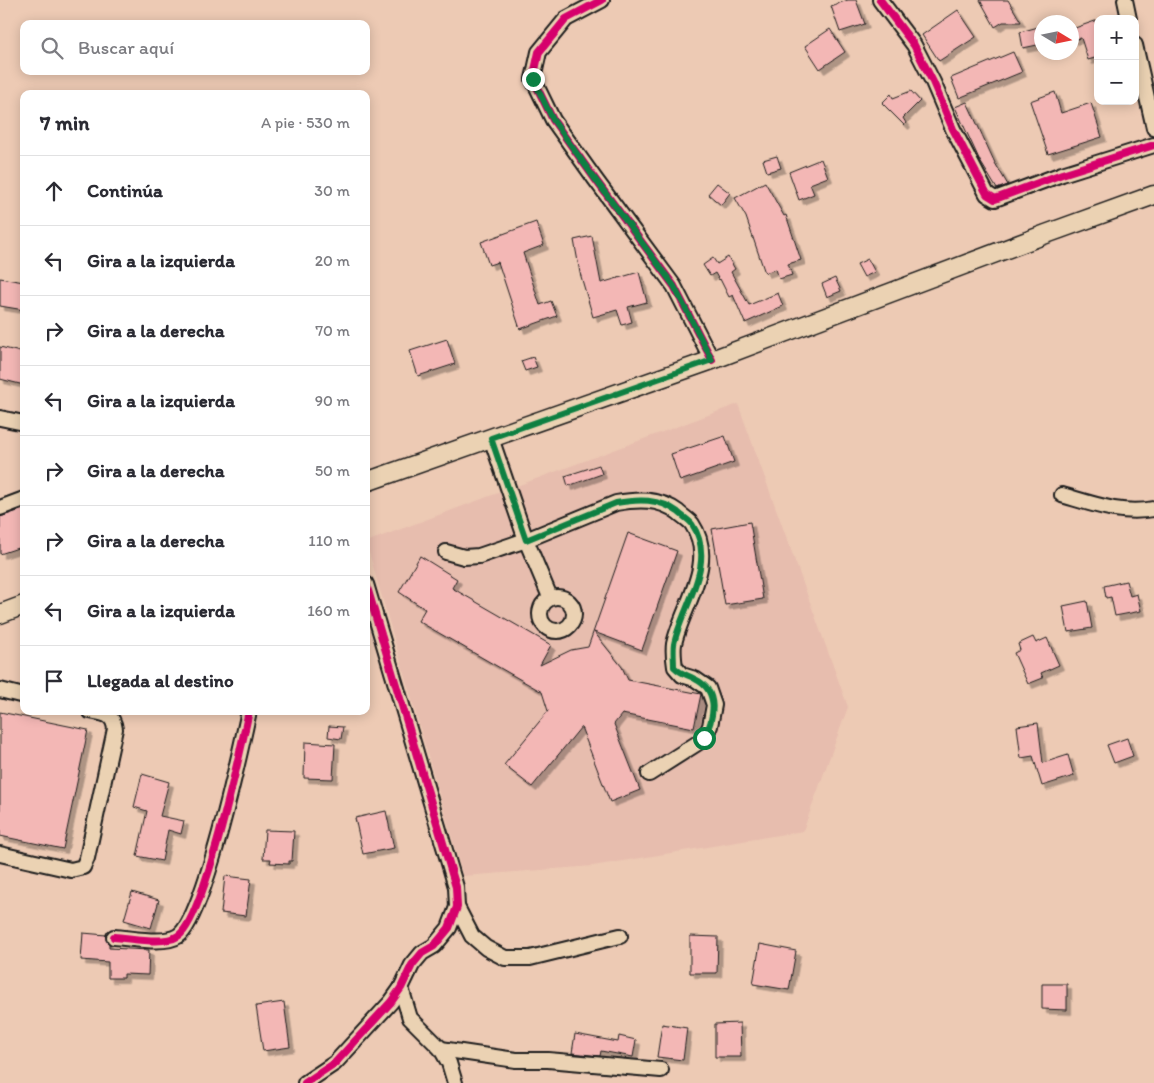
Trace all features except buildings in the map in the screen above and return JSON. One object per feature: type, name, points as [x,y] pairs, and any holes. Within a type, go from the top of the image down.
[{"type":"main road","points":[[370,481],[712,360],[1046,234],[1154,196]]},
{"type":"main road","points":[[0,614],[20,606]]},
{"type":"street","points":[[602,0],[566,19],[539,52],[533,79],[553,120],[674,286],[712,360]]},
{"type":"street","points":[[880,0],[914,45],[933,82],[953,129],[987,194],[995,199],[1062,174],[1154,145]]},
{"type":"street","points":[[1125,0],[1128,15]]},
{"type":"street","points":[[1138,60],[1154,128]]},
{"type":"street","points":[[0,418],[20,422]]},
{"type":"street","points":[[491,438],[526,540],[550,597]]},
{"type":"street","points":[[1062,494],[1108,509],[1154,509]]},
{"type":"street","points":[[446,552],[464,557],[479,556],[526,540],[616,503],[630,500],[648,499],[671,507],[692,523],[700,543],[701,568],[674,645],[674,667],[682,675],[695,679],[708,688],[714,705],[710,726],[704,738],[649,774]]},
{"type":"street","points":[[0,508],[20,500]]},
{"type":"street","points":[[306,1083],[335,1063],[391,1002],[401,988],[412,965],[422,953],[434,946],[450,928],[457,907],[456,887],[370,597]]},
{"type":"street","points":[[0,690],[20,695]]},
{"type":"street","points":[[0,854],[71,870],[84,867],[115,729],[114,721],[110,716],[106,715]]},
{"type":"street","points":[[114,937],[164,940],[179,936],[190,924],[200,897],[233,786],[248,715]]},
{"type":"street","points":[[457,907],[472,936],[486,948],[505,958],[530,958],[620,936]]},
{"type":"street","points":[[401,988],[410,1018],[441,1049],[455,1083]]},
{"type":"street","points":[[441,1049],[516,1060],[548,1060],[661,1070]]},
{"type":"shaded area","points":[[738,404],[848,707],[803,831],[593,866],[463,876],[370,556],[370,541]]},
{"type":"cycle path","points":[[602,0],[566,19],[539,52],[533,79],[553,120],[674,286],[712,360]]},
{"type":"cycle path","points":[[880,0],[914,45],[933,82],[953,129],[987,194],[995,199],[1062,174],[1154,145]]},
{"type":"cycle path","points":[[305,1083],[335,1063],[391,1002],[401,988],[412,965],[422,953],[434,946],[449,928],[457,907],[456,887],[370,597]]},
{"type":"cycle path","points":[[114,937],[147,940],[172,939],[178,936],[188,923],[210,868],[248,715]]},
{"type":"route","points":[[533,79],[553,120],[674,286],[712,360],[491,438],[526,540],[616,503],[630,500],[648,499],[671,507],[692,523],[700,543],[701,568],[674,645],[674,667],[682,675],[695,679],[708,688],[714,705],[710,726],[704,738]]}]
